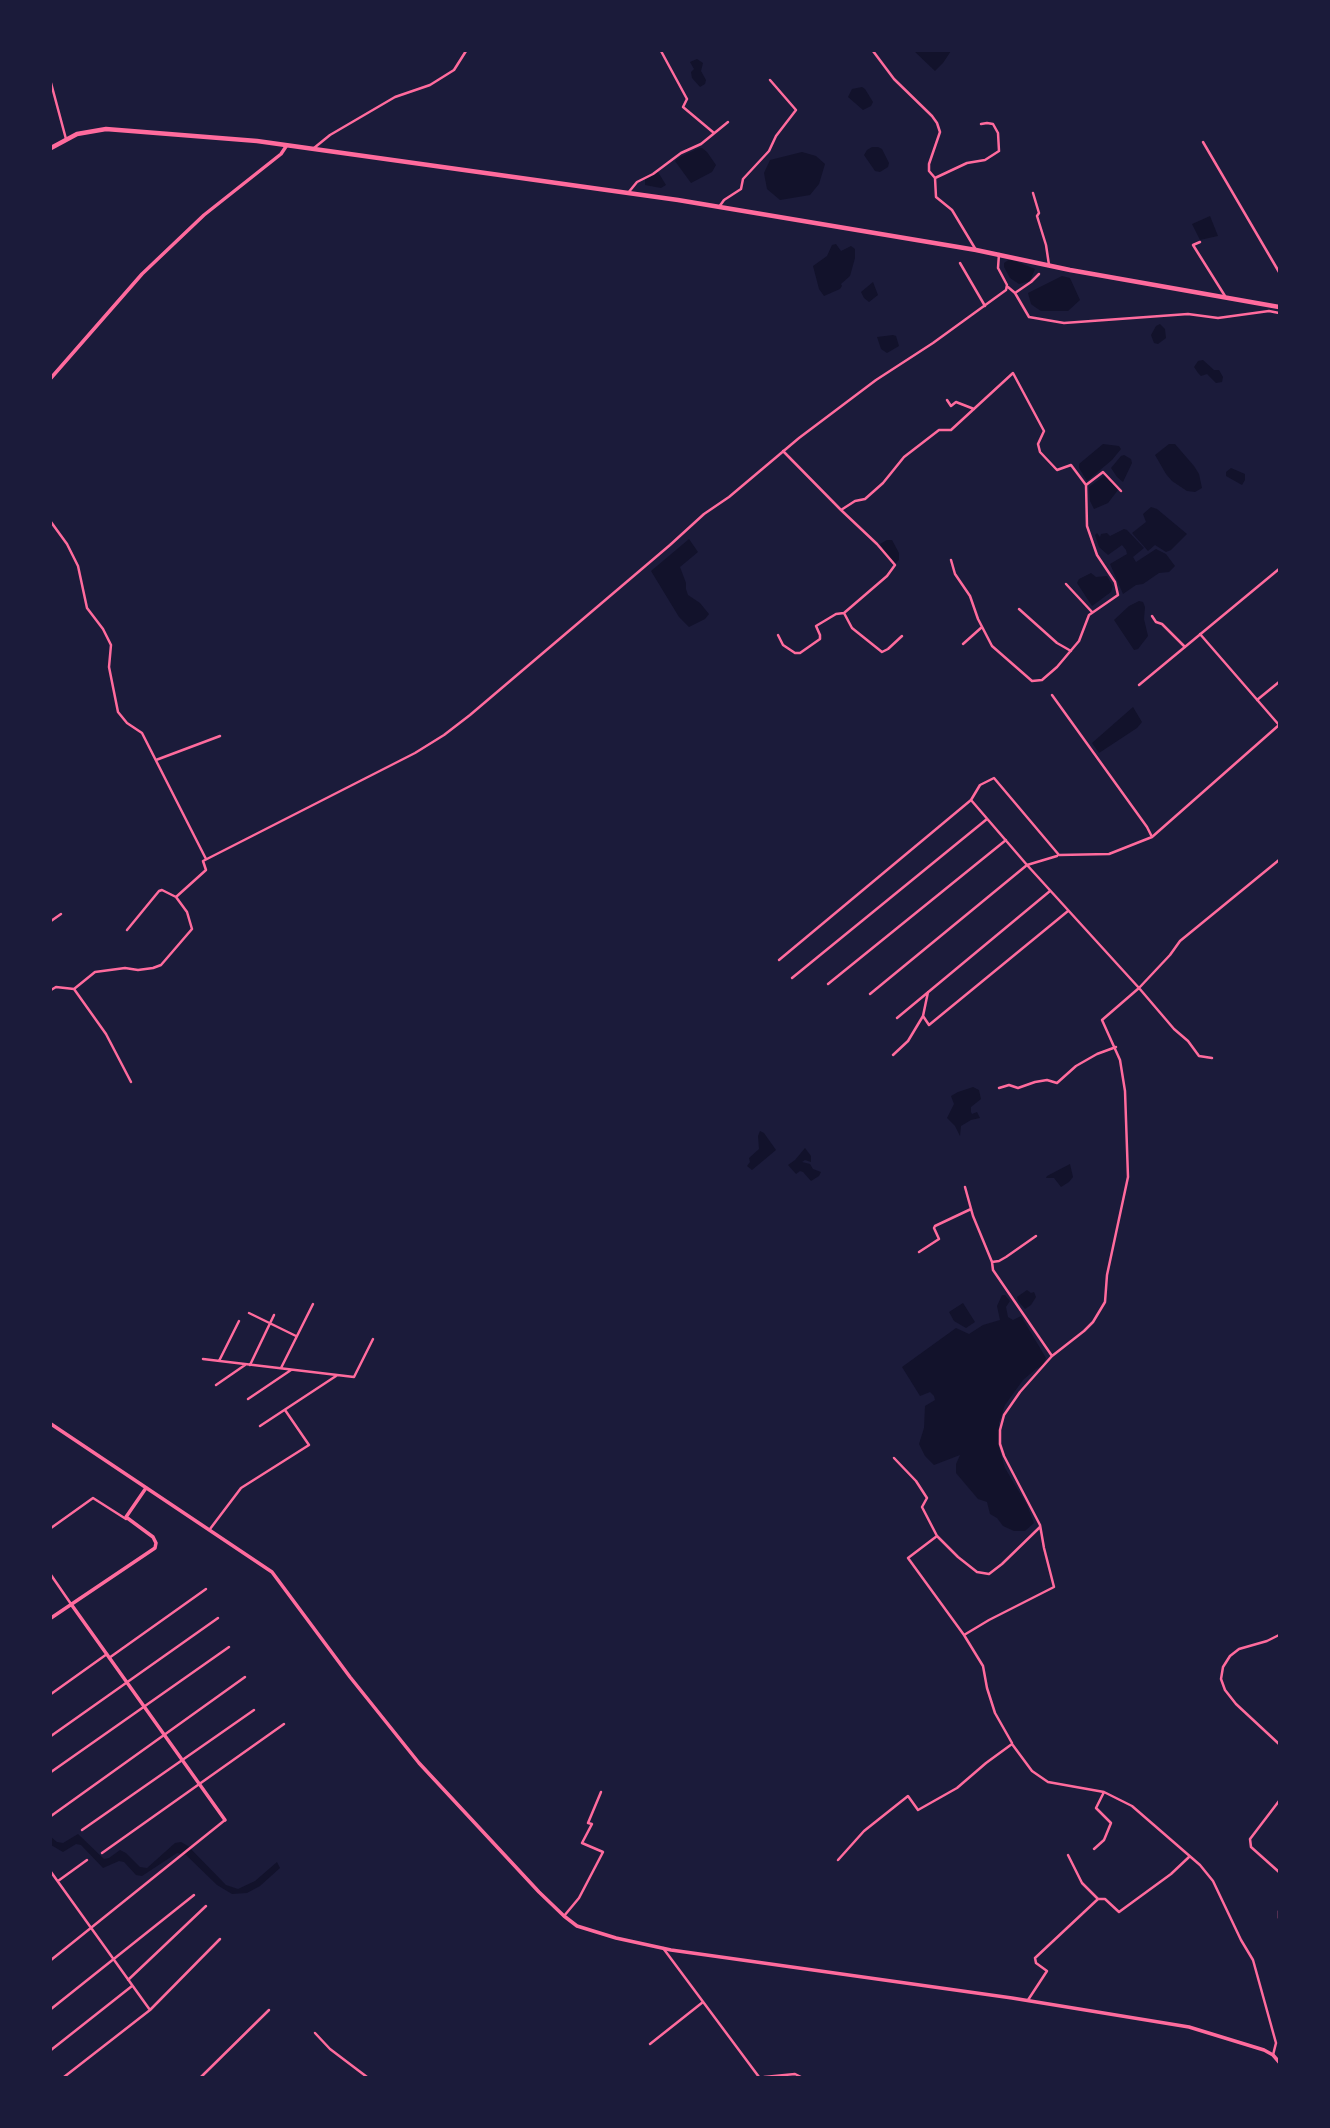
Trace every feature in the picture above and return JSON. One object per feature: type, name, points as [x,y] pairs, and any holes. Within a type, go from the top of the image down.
[{"type":"main road","points":[[51,148],[86,131],[118,129],[314,148],[719,207],[999,254],[1279,307]]},
{"type":"main road","points":[[51,378],[142,274],[204,215],[281,154],[287,145]]},
{"type":"main road","points":[[51,1424],[261,1562],[281,1581],[350,1677],[419,1763],[521,1873],[577,1926],[663,1948],[1028,2000],[1188,2027],[1264,2050],[1279,2062]]},
{"type":"main road","points":[[51,1618],[156,1546],[153,1537],[126,1518],[146,1488]]},
{"type":"main road","points":[[71,1604],[225,1820]]},
{"type":"street","points":[[314,148],[330,135],[395,97],[430,85],[454,70],[466,51]]},
{"type":"street","points":[[661,51],[687,99],[683,107],[714,133]]},
{"type":"street","points":[[873,51],[894,79],[937,123],[940,132],[929,164],[929,171],[935,178],[936,197],[952,210],[976,250]]},
{"type":"street","points":[[719,207],[727,197],[741,189],[743,179],[769,151],[776,136],[796,110],[770,80]]},
{"type":"street","points":[[51,83],[66,139]]},
{"type":"street","points":[[628,193],[637,182],[681,153],[701,144],[728,122]]},
{"type":"street","points":[[935,178],[967,163],[985,160],[999,151],[998,133],[993,124],[981,124]]},
{"type":"street","points":[[1203,142],[1279,272]]},
{"type":"street","points":[[1032,193],[1039,213],[1037,216],[1049,265]]},
{"type":"street","points":[[1200,242],[1193,245],[1225,296]]},
{"type":"street","points":[[999,254],[998,268],[1030,317],[1064,323],[1188,314],[1218,318],[1252,312],[1279,313]]},
{"type":"street","points":[[960,263],[985,306]]},
{"type":"street","points":[[1015,293],[1039,274]]},
{"type":"street","points":[[176,897],[206,870],[203,861],[206,859],[354,785],[443,736],[489,700],[704,514],[783,451],[876,380],[933,343],[1008,287]]},
{"type":"street","points":[[841,510],[855,501],[865,499],[883,483],[904,457],[939,430],[951,430],[1013,373],[1044,431],[1038,444],[1041,452],[1057,470],[1071,465],[1086,485],[1087,526],[1097,555],[1115,582],[1118,595],[1092,612],[1079,641],[1057,667],[1042,680],[1032,681],[992,646],[970,596],[955,574],[951,559]]},
{"type":"street","points":[[947,400],[951,406],[961,402],[974,409]]},
{"type":"street","points":[[778,635],[783,645],[795,653],[800,653],[820,639],[816,626],[836,614],[844,613],[887,576],[895,565],[783,451]]},
{"type":"street","points":[[1086,485],[1103,472],[1121,491]]},
{"type":"street","points":[[51,522],[67,544],[78,566],[87,608],[111,645],[109,667],[118,712],[127,723],[142,733],[206,859]]},
{"type":"street","points":[[1139,685],[1279,569]]},
{"type":"street","points":[[1066,584],[1092,612]]},
{"type":"street","points":[[1019,608],[1057,643],[1071,651]]},
{"type":"street","points":[[844,613],[852,628],[881,652],[902,636]]},
{"type":"street","points":[[1152,616],[1185,646]]},
{"type":"street","points":[[963,644],[982,626]]},
{"type":"street","points":[[870,994],[1027,865],[1059,855],[1109,854],[1152,837],[1279,725],[1200,634]]},
{"type":"street","points":[[1257,700],[1279,682]]},
{"type":"street","points":[[1052,695],[1152,837]]},
{"type":"street","points":[[156,760],[220,736]]},
{"type":"street","points":[[779,960],[971,800],[980,785],[993,779],[1059,855]]},
{"type":"street","points":[[971,800],[1199,1056],[1212,1058]]},
{"type":"street","points":[[792,978],[987,819]]},
{"type":"street","points":[[828,984],[1006,839]]},
{"type":"street","points":[[964,1635],[989,1619],[1054,1587],[1041,1526],[1004,1457],[1000,1430],[1009,1408],[1052,1356],[1093,1322],[1105,1302],[1107,1275],[1128,1177],[1125,1091],[1120,1060],[1102,1020],[1139,988],[1180,942],[1279,860]]},
{"type":"street","points":[[51,982],[56,987],[69,990],[95,972],[125,968],[138,970],[161,965],[192,929],[187,912],[176,897],[162,890],[127,930]]},
{"type":"street","points":[[897,1018],[1050,891]]},
{"type":"street","points":[[923,1016],[929,1025],[1068,911]]},
{"type":"street","points":[[51,921],[61,914]]},
{"type":"street","points":[[51,990],[56,987]]},
{"type":"street","points":[[74,989],[106,1034],[131,1082]]},
{"type":"street","points":[[893,1055],[908,1041],[923,1016],[928,992]]},
{"type":"street","points":[[999,1087],[1009,1084],[1018,1088],[1047,1080],[1057,1083],[1076,1066],[1116,1047]]},
{"type":"street","points":[[965,1187],[993,1270],[1052,1356]]},
{"type":"street","points":[[919,1252],[939,1239],[934,1228],[936,1226],[971,1209]]},
{"type":"street","points":[[992,1262],[1006,1257],[1036,1236]]},
{"type":"street","points":[[281,1368],[313,1304]]},
{"type":"street","points":[[248,1313],[297,1336]]},
{"type":"street","points":[[216,1385],[248,1364],[274,1315]]},
{"type":"street","points":[[219,1361],[239,1321]]},
{"type":"street","points":[[203,1359],[354,1377],[373,1339]]},
{"type":"street","points":[[248,1399],[291,1370]]},
{"type":"street","points":[[260,1426],[337,1375]]},
{"type":"street","points":[[209,1529],[241,1488],[309,1445],[285,1409]]},
{"type":"street","points":[[894,1458],[916,1481],[927,1499],[922,1507],[937,1536],[977,1572],[989,1574],[1041,1526]]},
{"type":"street","points":[[51,1528],[93,1498],[126,1518]]},
{"type":"street","points":[[937,1536],[908,1558],[983,1666],[995,1713],[1012,1744],[1032,1771],[1048,1782],[1104,1792],[1132,1806],[1200,1865],[1213,1881],[1253,1960],[1276,2043],[1273,2055]]},
{"type":"street","points":[[51,1575],[71,1604]]},
{"type":"street","points":[[51,1694],[206,1590]]},
{"type":"street","points":[[51,1737],[218,1618]]},
{"type":"street","points":[[1279,1635],[1239,1649],[1223,1667],[1221,1679],[1224,1690],[1236,1704],[1279,1744]]},
{"type":"street","points":[[51,1772],[229,1647]]},
{"type":"street","points":[[51,1816],[245,1678]]},
{"type":"street","points":[[82,1829],[254,1710]]},
{"type":"street","points":[[102,1853],[284,1724]]},
{"type":"street","points":[[838,1860],[864,1831],[908,1796],[918,1810],[957,1788],[1012,1744]]},
{"type":"street","points":[[564,1916],[579,1898],[603,1852],[582,1843],[592,1824],[588,1823],[601,1792]]},
{"type":"street","points":[[1094,1849],[1104,1840],[1111,1823],[1096,1808],[1104,1792]]},
{"type":"street","points":[[1279,1801],[1250,1839],[1251,1847],[1279,1872]]},
{"type":"street","points":[[51,1959],[225,1820]]},
{"type":"street","points":[[1068,1855],[1082,1883],[1098,1899]]},
{"type":"street","points":[[1028,2000],[1047,1971],[1035,1963],[1035,1958],[1098,1899],[1105,1899],[1119,1912],[1171,1874],[1189,1857]]},
{"type":"street","points":[[58,1881],[87,1860]]},
{"type":"street","points":[[51,1873],[150,2010]]},
{"type":"street","points":[[51,2009],[194,1895]]},
{"type":"street","points":[[128,1980],[206,1906]]},
{"type":"street","points":[[1279,1911],[1279,1918]]},
{"type":"street","points":[[64,2077],[150,2010],[220,1939]]},
{"type":"street","points":[[663,1948],[759,2077]]},
{"type":"street","points":[[51,2050],[132,1986]]},
{"type":"street","points":[[650,2044],[703,2002]]},
{"type":"street","points":[[201,2077],[269,2010]]},
{"type":"street","points":[[315,2033],[330,2049],[367,2077]]},
{"type":"street","points":[[764,2077],[795,2074],[801,2077]]},
{"type":"shaded area","points":[[914,51],[951,51],[935,71]]},
{"type":"shaded area","points":[[697,59],[703,63],[701,71],[706,80],[700,87],[692,78],[691,72],[694,69],[690,62]]},
{"type":"shaded area","points":[[862,87],[873,102],[863,110],[848,97],[852,89]]},
{"type":"shaded area","points":[[872,147],[882,149],[889,163],[888,167],[880,172],[875,171],[864,155]]},
{"type":"shaded area","points":[[699,148],[707,152],[716,165],[712,172],[691,183],[675,161]]},
{"type":"shaded area","points":[[802,152],[816,156],[825,164],[819,184],[810,195],[780,200],[767,189],[764,173],[770,160]]},
{"type":"shaded area","points":[[658,172],[666,185],[661,188],[645,185],[645,179]]},
{"type":"shaded area","points":[[1210,216],[1218,236],[1200,240],[1192,224]]},
{"type":"shaded area","points":[[836,244],[841,251],[851,246],[855,249],[855,258],[850,276],[841,284],[840,289],[824,296],[819,289],[813,266],[827,256],[832,245]]},
{"type":"shaded area","points":[[1010,259],[1035,269],[1030,281],[1019,284],[1010,278],[1004,263]]},
{"type":"shaded area","points":[[1062,276],[1070,278],[1080,300],[1068,311],[1041,311],[1031,304],[1028,293]]},
{"type":"shaded area","points":[[873,282],[878,295],[869,302],[861,292]]},
{"type":"shaded area","points":[[1160,324],[1165,329],[1166,338],[1158,344],[1154,343],[1151,335]]},
{"type":"shaded area","points":[[896,336],[899,346],[887,353],[881,349],[877,337]]},
{"type":"shaded area","points":[[1203,360],[1214,370],[1219,370],[1223,377],[1222,382],[1216,383],[1207,374],[1201,376],[1198,373],[1194,367],[1198,361]]},
{"type":"shaded area","points":[[1103,444],[1119,446],[1121,449],[1087,481],[1079,464]]},
{"type":"shaded area","points":[[1169,444],[1175,444],[1194,466],[1202,488],[1195,492],[1187,491],[1166,474],[1155,455]]},
{"type":"shaded area","points":[[1124,455],[1131,459],[1132,463],[1123,482],[1111,468]]},
{"type":"shaded area","points":[[1231,468],[1245,474],[1242,485],[1226,476],[1226,472]]},
{"type":"shaded area","points":[[1105,475],[1118,490],[1108,503],[1094,509],[1090,501],[1089,487]]},
{"type":"shaded area","points":[[1151,507],[1187,534],[1166,552],[1155,545],[1148,551],[1132,533],[1146,522],[1143,514]]},
{"type":"shaded area","points":[[1124,529],[1144,548],[1133,557],[1136,562],[1156,549],[1166,554],[1175,566],[1169,572],[1159,573],[1123,594],[1110,564],[1127,554],[1126,550],[1122,545],[1108,555],[1099,547],[1095,535],[1097,533],[1100,537],[1101,534],[1107,533],[1110,536]]},
{"type":"shaded area","points":[[689,539],[698,552],[680,567],[688,595],[700,603],[709,614],[689,627],[679,617],[651,571]]},
{"type":"shaded area","points":[[892,540],[899,553],[896,563],[892,562],[880,544]]},
{"type":"shaded area","points":[[1091,573],[1096,577],[1107,576],[1113,586],[1111,592],[1092,606],[1077,583]]},
{"type":"shaded area","points":[[1139,601],[1143,602],[1145,607],[1144,619],[1148,636],[1138,649],[1134,650],[1114,620]]},
{"type":"shaded area","points":[[1133,707],[1142,722],[1099,753],[1092,743]]},
{"type":"shaded area","points":[[973,1087],[979,1090],[981,1099],[971,1107],[971,1112],[977,1112],[980,1118],[961,1126],[960,1136],[947,1118],[954,1104],[951,1096]]},
{"type":"shaded area","points":[[760,1131],[776,1150],[752,1170],[747,1166],[749,1158],[759,1149]]},
{"type":"shaded area","points":[[805,1148],[811,1156],[811,1162],[802,1162],[821,1172],[811,1181],[803,1172],[796,1174],[788,1165]]},
{"type":"shaded area","points":[[1070,1164],[1073,1177],[1061,1187],[1054,1178],[1046,1178],[1047,1176]]},
{"type":"shaded area","points":[[1027,1290],[1034,1292],[1036,1297],[1025,1309],[1017,1297]]},
{"type":"shaded area","points":[[1002,1295],[1010,1301],[1006,1307],[1008,1317],[1013,1320],[1021,1316],[1046,1358],[1043,1365],[1023,1380],[1005,1405],[999,1423],[998,1444],[1005,1468],[1027,1505],[1034,1523],[1025,1531],[1014,1531],[1003,1526],[990,1514],[987,1502],[978,1499],[956,1473],[960,1455],[934,1465],[925,1456],[919,1444],[924,1428],[925,1406],[935,1400],[934,1396],[930,1392],[920,1396],[902,1367],[956,1328],[969,1334],[983,1325],[1000,1320],[997,1306]]},
{"type":"shaded area","points":[[963,1303],[975,1322],[966,1328],[954,1321],[949,1312]]},
{"type":"shaded area","points":[[78,1834],[104,1859],[120,1850],[140,1867],[147,1868],[175,1843],[181,1842],[226,1885],[238,1889],[255,1881],[277,1862],[280,1868],[260,1886],[247,1893],[232,1894],[217,1885],[186,1855],[177,1853],[142,1876],[136,1875],[124,1862],[119,1861],[103,1868],[81,1845],[76,1844],[63,1852],[51,1845],[51,1837],[63,1843]]}]
